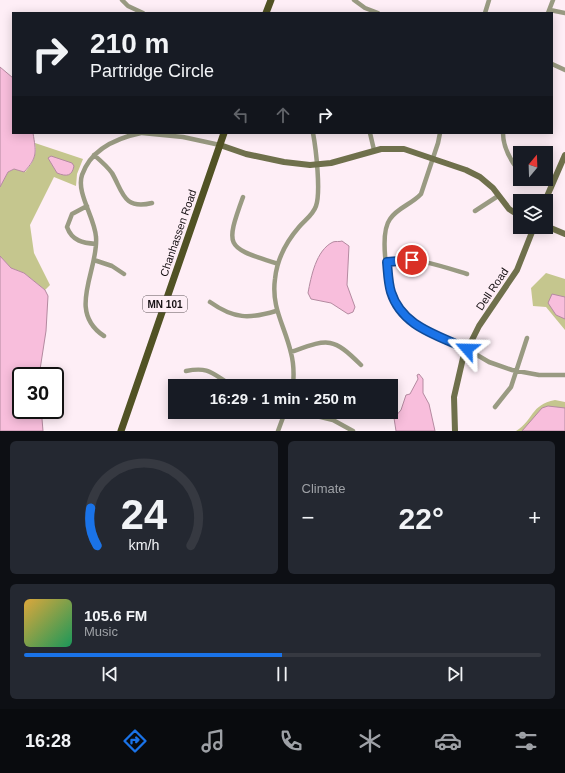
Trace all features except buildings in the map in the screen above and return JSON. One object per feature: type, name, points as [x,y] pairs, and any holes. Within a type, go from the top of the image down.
[{"type":"main road","points":[[266,12],[271,0]]},
{"type":"main road","name":"Chanhassen Road","points":[[121,431],[224,134]]},
{"type":"street","points":[[122,0],[128,6],[142,12]]},
{"type":"street","points":[[354,0],[365,8],[375,12]]},
{"type":"street","points":[[485,12],[489,0]]},
{"type":"street","points":[[553,0],[549,11],[565,13]]},
{"type":"street","points":[[553,64],[565,70]]},
{"type":"street","points":[[104,336],[96,331],[91,324],[86,303],[88,282],[94,260],[96,236],[81,186],[81,176],[88,161],[111,142],[126,136],[137,134]]},
{"type":"street","points":[[162,134],[183,135],[246,154],[284,162],[316,164],[331,162],[374,150],[392,148],[404,149],[433,158],[480,177],[487,182],[509,209],[513,212]]},
{"type":"street","points":[[293,379],[294,367],[291,352],[276,311],[274,280],[278,264],[292,236],[309,217],[316,206],[318,194],[313,134]]},
{"type":"street","points":[[370,134],[374,150]]},
{"type":"street","points":[[440,134],[421,194],[395,213],[386,226],[384,242],[391,292],[400,310],[406,317],[422,329],[467,349],[489,362],[516,371],[539,375],[565,375]]},
{"type":"street","points":[[503,134],[504,145],[513,162]]},
{"type":"street","points":[[94,155],[108,168],[127,201],[136,204],[152,203]]},
{"type":"street","points":[[548,194],[565,155]]},
{"type":"street","points":[[475,211],[498,196]]},
{"type":"street","points":[[243,197],[231,232],[234,243],[241,251],[278,264]]},
{"type":"street","points":[[87,206],[72,214],[67,227],[72,237],[85,243],[96,244]]},
{"type":"street","points":[[553,229],[565,234]]},
{"type":"street","name":"Dell Road","points":[[455,431],[455,388],[467,349],[479,326],[517,270],[531,234]]},
{"type":"street","points":[[94,260],[112,266],[124,274]]},
{"type":"street","points":[[387,262],[400,260],[424,261],[467,274]]},
{"type":"street","points":[[210,302],[225,312],[244,317],[258,316],[276,311]]},
{"type":"street","points":[[495,406],[511,387],[528,338]]},
{"type":"street","points":[[291,352],[320,342],[327,342],[340,346],[361,365]]},
{"type":"street","points":[[186,371],[201,369],[207,370],[222,379]]},
{"type":"street","points":[[278,431],[282,419]]},
{"type":"street","points":[[329,419],[354,431]]},
{"type":"green space","points":[[35,143],[83,159],[77,174],[76,186],[54,177],[30,225],[34,253],[50,285],[45,290],[24,273],[11,268],[0,256],[0,187],[8,172],[14,169],[25,172],[34,159]]},
{"type":"green space","points":[[546,273],[565,279],[565,330],[546,307],[533,306],[531,288]]},
{"type":"green space","points":[[555,400],[565,402],[565,431],[516,431],[522,427],[541,405]]},
{"type":"shaded area","points":[[0,67],[12,77],[12,134],[33,134],[35,154],[29,167],[24,172],[14,169],[8,172],[0,187]]},
{"type":"shaded area","points":[[51,156],[72,163],[74,166],[72,172],[68,175],[57,173],[48,158]]},
{"type":"shaded area","points":[[342,241],[349,246],[347,285],[355,307],[353,312],[348,314],[331,303],[311,299],[308,293],[318,257],[327,246],[333,242]]},
{"type":"shaded area","points":[[0,256],[11,268],[24,273],[45,290],[48,296],[46,331],[40,367],[12,367],[12,419],[42,419],[43,431],[0,431]]},
{"type":"shaded area","points":[[552,294],[565,297],[565,319],[556,315],[548,303]]},
{"type":"shaded area","points":[[419,374],[423,379],[423,393],[429,404],[435,431],[396,431],[394,419],[398,419],[398,413],[401,410],[406,395],[410,394],[418,379],[417,375]]},
{"type":"shaded area","points":[[548,406],[565,408],[565,431],[522,431],[542,408]]},
{"type":"route","points":[[412,260],[387,262],[389,283],[395,302],[406,317],[414,324],[467,349]]}]
